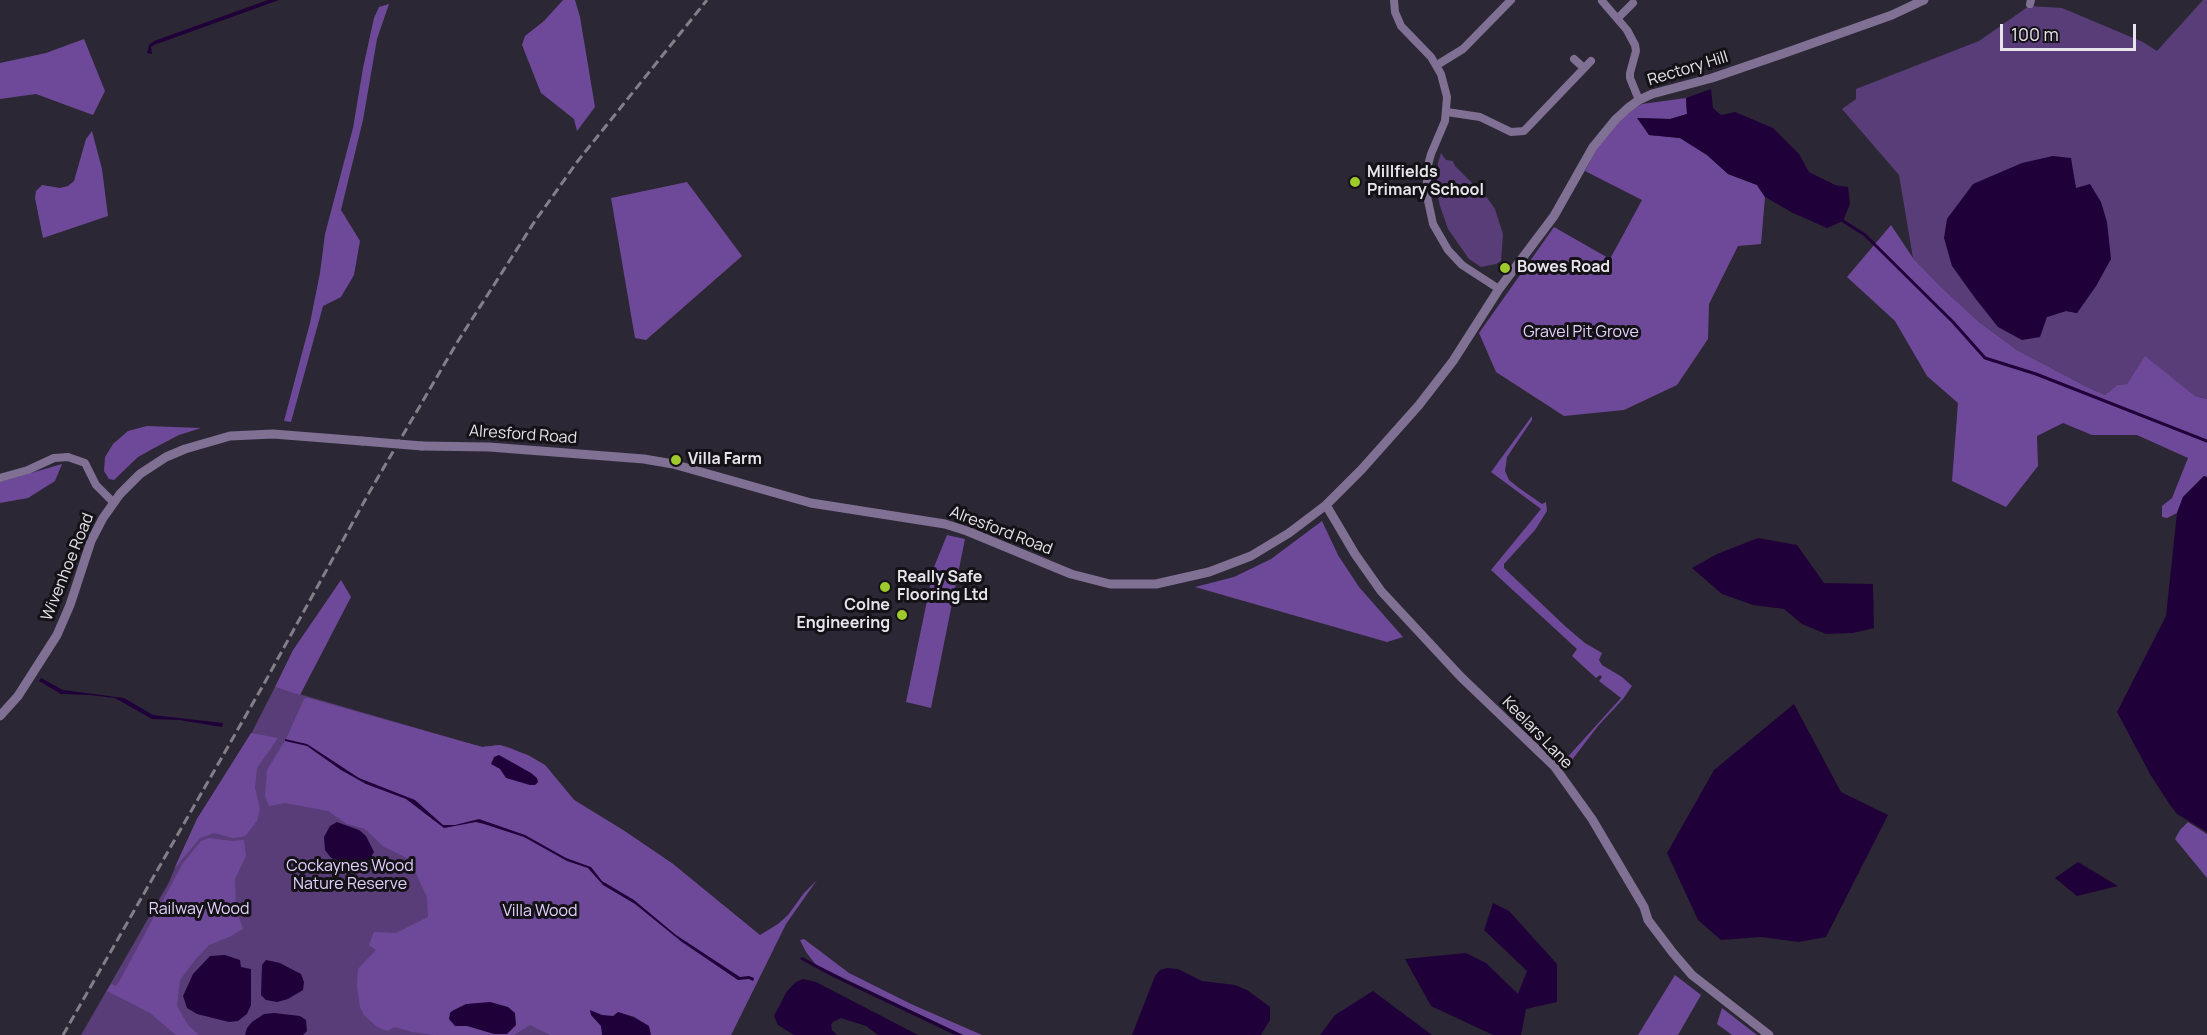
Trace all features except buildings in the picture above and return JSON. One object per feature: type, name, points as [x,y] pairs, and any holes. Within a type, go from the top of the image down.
[{"type":"street","points":[[1394,0],[1395,12],[1401,26],[1437,65],[1444,84],[1447,112],[1427,169],[1427,196],[1433,224],[1449,250],[1462,265],[1499,289]]},
{"type":"street","points":[[1437,65],[1463,49],[1511,0]]},
{"type":"street","name":"Rectory Hill","points":[[1467,340],[1499,289],[1554,216],[1593,147],[1615,120],[1639,100],[1785,54],[1892,15],[1924,0]]},
{"type":"street","points":[[1602,1],[1618,18],[1635,45],[1636,51],[1630,73],[1634,91],[1639,100]]},
{"type":"street","points":[[1618,18],[1633,3]]},
{"type":"street","points":[[1574,59],[1584,68]]},
{"type":"street","points":[[1447,112],[1480,117],[1511,132],[1524,131],[1591,61]]},
{"type":"street","name":"Alresford Road","points":[[362,441],[422,446],[489,447],[644,459],[673,464],[811,503],[945,524],[1071,574],[1099,582],[1139,585],[1178,580],[1230,565],[1277,542],[1326,505],[1357,476],[1407,419],[1467,340]]},
{"type":"street","name":"Wivenhoe Road","points":[[0,716],[18,696],[62,625],[91,541],[113,502],[125,487],[150,466],[174,453],[208,441],[241,435],[273,434],[362,441]]},
{"type":"street","points":[[0,478],[28,470],[54,458],[68,457],[85,463],[96,485],[113,502]]},
{"type":"street","name":"Keelars Lane","points":[[1326,505],[1381,591],[1461,677],[1554,766],[1592,819],[1644,907],[1648,920],[1677,958],[1692,975],[1769,1035]]},
{"type":"green space","points":[[563,0],[575,0],[595,107],[577,131],[574,119],[541,93],[522,45],[525,36],[544,21]]},
{"type":"green space","points":[[2203,0],[2207,0],[2207,399],[2195,396],[2145,357],[2127,384],[2117,385],[2105,395],[2017,350],[1979,322],[1913,258],[1899,175],[1842,109],[1856,99],[1856,89],[1979,41],[2029,6],[2062,8],[2143,42],[2157,51]],"holes":[[[2053,156],[2072,170],[2076,188],[2111,258],[2096,286],[2077,313],[2066,311],[2047,317],[1947,219],[1974,184]]]},
{"type":"green space","points":[[389,4],[377,39],[363,120],[341,210],[360,241],[354,275],[341,297],[323,306],[291,422],[284,421],[310,323],[325,234],[353,128],[374,18],[379,7]]},
{"type":"green space","points":[[84,39],[105,91],[93,115],[36,94],[0,99],[0,63],[46,53]]},
{"type":"green space","name":"Gravel Pit Grove","points":[[1686,98],[1687,114],[1670,119],[1638,118],[1649,135],[1680,138],[1707,155],[1728,174],[1757,185],[1765,197],[1761,244],[1738,246],[1709,304],[1708,339],[1677,385],[1624,410],[1564,416],[1496,372],[1479,333],[1554,227],[1610,259],[1642,200],[1585,171],[1600,143],[1619,119],[1642,104]]},
{"type":"green space","points":[[92,131],[102,169],[108,216],[43,238],[35,198],[36,191],[42,185],[60,188],[74,181],[86,139]]},
{"type":"green space","points":[[1441,153],[1446,160],[1453,161],[1495,209],[1503,234],[1501,261],[1496,264],[1481,267],[1469,259],[1448,229],[1436,187]]},
{"type":"green space","points":[[687,182],[742,256],[646,340],[635,338],[611,198]]},
{"type":"green space","points":[[1891,225],[1913,258],[1940,286],[1979,322],[2017,350],[2105,395],[2117,385],[2127,384],[2145,356],[2195,396],[2207,399],[2207,477],[2204,476],[2183,497],[2177,513],[2167,518],[2162,517],[2162,506],[2172,498],[2188,458],[2137,435],[2092,435],[2063,423],[2037,436],[2038,466],[2006,507],[1952,481],[1958,403],[1927,376],[1895,321],[1847,277]]},
{"type":"green space","points":[[1532,416],[1532,420],[1507,457],[1505,471],[1509,480],[1519,488],[1542,504],[1546,502],[1547,511],[1535,530],[1504,564],[1504,568],[1566,627],[1585,643],[1602,653],[1599,660],[1602,665],[1632,686],[1568,765],[1564,761],[1621,698],[1599,681],[1602,677],[1600,675],[1596,678],[1572,656],[1577,649],[1491,570],[1541,509],[1491,472]]},
{"type":"green space","points":[[147,426],[201,428],[179,435],[156,447],[138,457],[114,480],[109,479],[104,471],[105,457],[113,444],[128,431]]},
{"type":"green space","points":[[62,464],[55,481],[28,498],[0,503],[0,482]]},
{"type":"green space","points":[[1322,521],[1338,555],[1359,587],[1403,637],[1387,642],[1195,587],[1234,577],[1271,559]]},
{"type":"green space","points":[[947,535],[965,539],[931,708],[906,702],[934,567]]},
{"type":"green space","points":[[341,580],[351,597],[300,695],[275,687],[293,650]]},
{"type":"green space","name":"Villa Wood","points":[[275,687],[482,747],[500,745],[511,748],[545,765],[573,799],[673,864],[774,948],[731,1035],[81,1035],[168,884],[197,819],[250,736]]},
{"type":"green space","name":"Villa Wood","points":[[308,698],[482,747],[500,745],[528,755],[545,765],[575,801],[673,864],[760,935],[788,915],[817,880],[786,924],[731,1035],[550,1035],[530,1025],[514,1035],[434,1035],[395,1027],[387,1031],[377,1027],[364,1015],[360,1007],[357,987],[358,969],[376,950],[369,945],[374,932],[396,933],[428,917],[427,897],[409,859],[384,847],[365,829],[347,824],[328,811],[285,803],[269,806],[265,796],[267,770],[286,739],[304,699]]},
{"type":"green space","points":[[251,733],[278,738],[257,768],[255,788],[260,809],[257,821],[242,837],[233,838],[214,833],[200,838],[174,869],[197,819]]},
{"type":"green space","points":[[2188,822],[2207,834],[2207,878],[2175,839]]},
{"type":"green space","name":"Railway Wood","points":[[209,838],[244,840],[246,856],[235,879],[236,909],[243,929],[209,945],[180,980],[177,1006],[188,1025],[199,1035],[176,1035],[150,1013],[107,991],[111,984],[116,986],[119,982],[183,863],[201,841]]},
{"type":"green space","points":[[804,939],[849,973],[911,1004],[982,1035],[963,1035],[816,965],[800,940]]},
{"type":"green space","points":[[1675,975],[1701,995],[1678,1035],[1638,1035]]},
{"type":"green space","points":[[1722,1008],[1757,1035],[1732,1035],[1717,1024]]},
{"type":"shaded area","points":[[268,0],[279,0],[154,45],[151,47],[152,54],[147,53],[149,45],[154,41]]},
{"type":"shaded area","points":[[1711,89],[1713,108],[1721,115],[1735,112],[1773,128],[1799,154],[1809,172],[1835,185],[1848,187],[1850,204],[1843,221],[1827,228],[1793,213],[1765,197],[1757,185],[1728,174],[1707,155],[1680,138],[1649,135],[1637,118],[1670,119],[1687,114],[1686,98]]},
{"type":"shaded area","points":[[2053,156],[2071,158],[2076,188],[2090,184],[2101,202],[2107,222],[2111,259],[2077,313],[2066,311],[2047,317],[2040,337],[2022,340],[1998,327],[1952,266],[1944,238],[1947,219],[1973,184],[2022,163]]},
{"type":"shaded area","points":[[2204,476],[2207,477],[2207,832],[2177,814],[2170,805],[2150,774],[2117,712],[2166,616],[2177,513],[2183,497]]},
{"type":"shaded area","points":[[1758,538],[1797,545],[1824,583],[1873,584],[1874,628],[1853,633],[1826,634],[1802,624],[1784,609],[1753,605],[1722,594],[1692,568],[1717,554]]},
{"type":"shaded area","points":[[41,678],[63,690],[124,698],[153,715],[223,723],[222,727],[179,720],[152,719],[115,698],[61,694],[39,681]]},
{"type":"shaded area","points":[[1794,704],[1841,792],[1888,815],[1826,937],[1799,942],[1761,937],[1721,940],[1698,920],[1667,853],[1714,770]]},
{"type":"shaded area","points":[[285,739],[307,744],[359,778],[415,800],[443,825],[455,825],[479,819],[525,835],[566,858],[591,867],[602,881],[634,900],[676,935],[740,977],[749,976],[754,978],[753,981],[738,980],[682,942],[635,904],[603,885],[588,868],[567,861],[524,837],[484,824],[476,822],[444,828],[406,799],[366,784],[307,746],[285,741]]},
{"type":"shaded area","points":[[499,755],[531,773],[538,782],[530,785],[506,778],[500,769],[491,764],[494,757]]},
{"type":"shaded area","points":[[337,822],[359,830],[366,836],[374,852],[369,860],[360,865],[331,858],[325,850],[324,837],[330,826]]},
{"type":"shaded area","points":[[2078,862],[2118,886],[2077,896],[2055,878]]},
{"type":"shaded area","points":[[1493,903],[1509,911],[1557,964],[1557,1002],[1526,1009],[1521,1035],[1493,1035],[1431,1006],[1405,959],[1466,953],[1486,963],[1518,994],[1527,971],[1484,930]]},
{"type":"shaded area","points":[[225,955],[240,960],[241,967],[251,969],[251,1005],[247,1014],[238,1021],[229,1022],[197,1014],[187,1008],[183,996],[193,974],[210,956]]},
{"type":"shaded area","points":[[802,957],[963,1035],[955,1035],[831,976],[800,959]]},
{"type":"shaded area","points":[[266,960],[280,963],[301,974],[304,982],[303,990],[288,999],[277,1002],[266,1000],[261,995],[262,965]]},
{"type":"shaded area","points":[[1178,969],[1202,981],[1235,985],[1247,990],[1270,1007],[1270,1020],[1261,1035],[1132,1035],[1155,976],[1160,970]]},
{"type":"shaded area","points":[[803,979],[816,982],[918,1035],[878,1035],[866,1026],[841,1018],[831,1025],[837,1035],[794,1035],[778,1025],[774,1016],[787,991]]},
{"type":"shaded area","points":[[1373,991],[1432,1035],[1320,1035],[1335,1015]]},
{"type":"shaded area","points":[[490,1002],[508,1007],[515,1013],[516,1025],[507,1034],[494,1034],[467,1026],[455,1026],[449,1019],[452,1011],[466,1004]]},
{"type":"shaded area","points":[[590,1010],[602,1015],[613,1016],[618,1012],[634,1017],[649,1026],[651,1035],[602,1035],[601,1026],[591,1015]]},
{"type":"shaded area","points":[[264,1014],[300,1016],[306,1020],[307,1031],[303,1035],[245,1035],[252,1022]]},
{"type":"waterway","points":[[1843,221],[1865,235],[1953,322],[1985,358],[2036,374],[2207,441]]},
{"type":"railway","points":[[63,1035],[265,682],[370,491],[458,341],[535,221],[577,162],[707,0]]},
{"type":"place","name":"Millfields Primary School","points":[[1355,182]]},
{"type":"place","name":"Bowes Road","points":[[1505,268]]},
{"type":"place","name":"Villa Farm","points":[[676,460]]},
{"type":"place","name":"Really Safe Flooring Ltd","points":[[885,587]]},
{"type":"place","name":"Colne Engineering","points":[[902,615]]},
{"type":"park label","name":"Cockaynes Wood Nature Reserve","points":[[350,876]]}]
